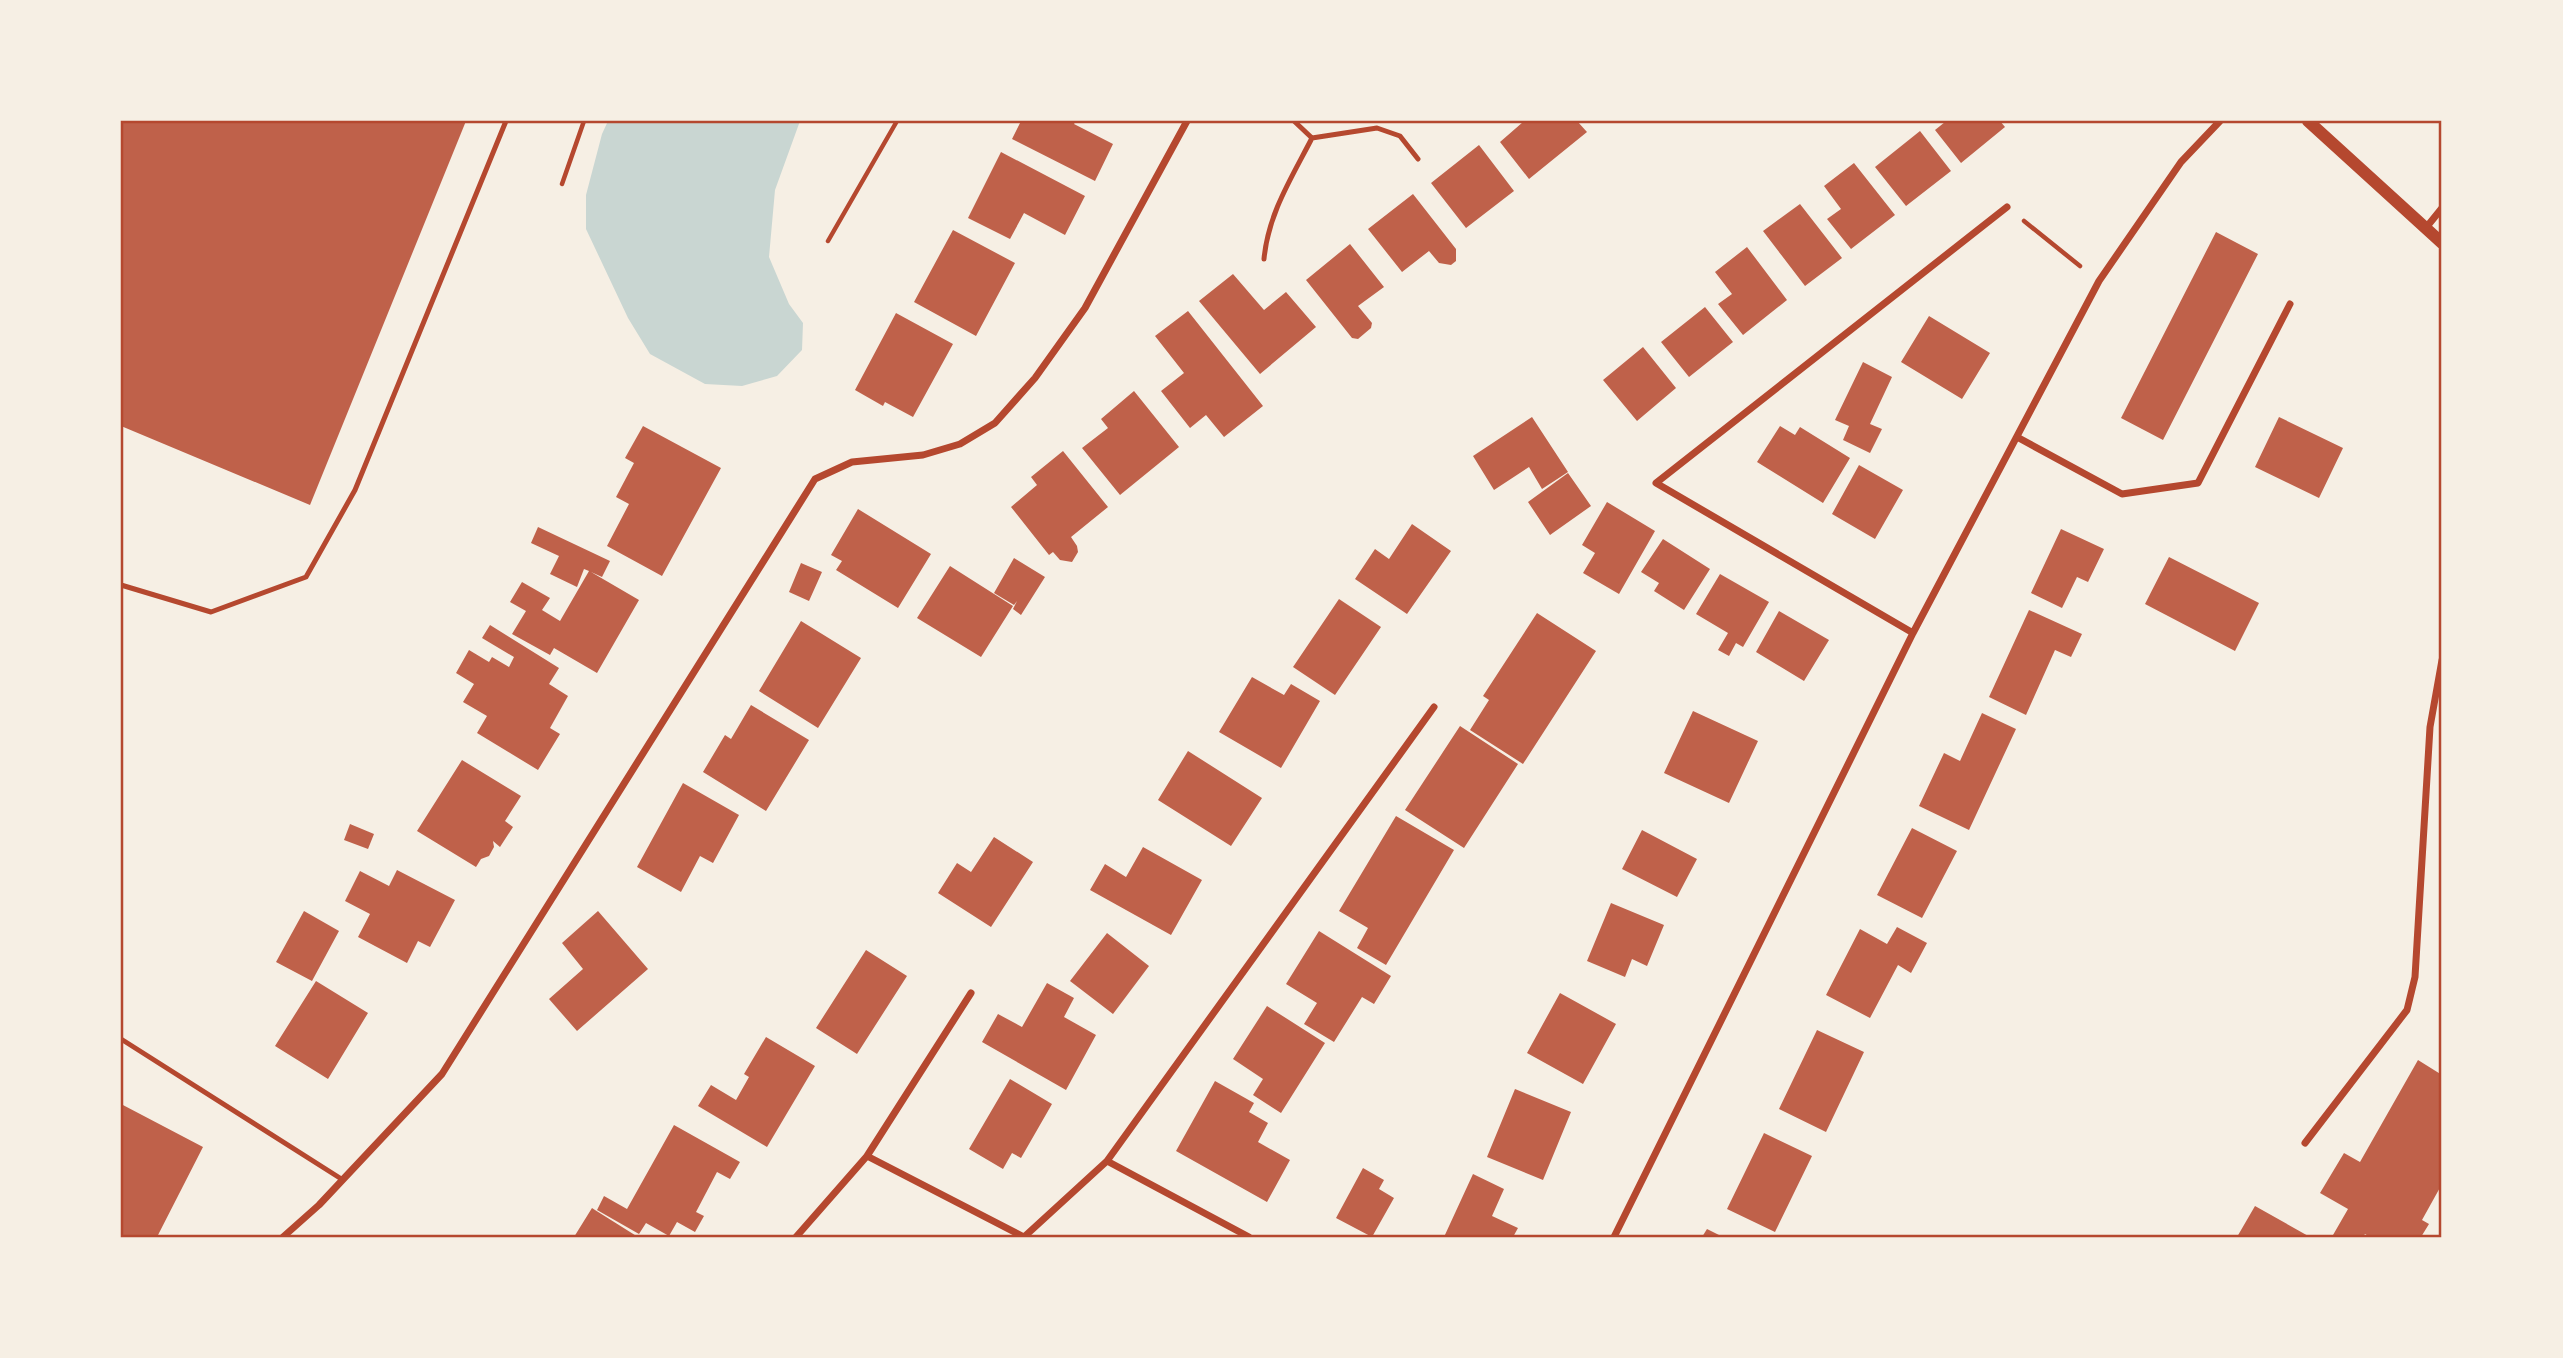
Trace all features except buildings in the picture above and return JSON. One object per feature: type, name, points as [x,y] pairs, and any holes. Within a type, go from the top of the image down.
[{"type":"street","points":[[283,1237],[343,1180],[442,1074],[815,479],[852,462],[923,455],[960,444],[995,423],[1035,378],[1085,308],[1186,121]]},
{"type":"street","points":[[1614,1237],[1913,633],[2099,281],[2180,162],[2220,121]]},
{"type":"street","points":[[2308,121],[2442,243]]},
{"type":"street","points":[[1913,633],[1656,483],[2007,207]]},
{"type":"street","points":[[2425,229],[2442,208]]},
{"type":"street","points":[[2017,437],[2122,494],[2198,483],[2290,304]]},
{"type":"street","points":[[2305,1143],[2407,1010],[2415,977],[2430,727],[2442,660]]},
{"type":"street","points":[[867,1156],[1024,1237],[1107,1161],[1434,707]]},
{"type":"street","points":[[796,1237],[867,1156],[971,993]]},
{"type":"street","points":[[1107,1161],[1249,1237]]},
{"type":"lane","points":[[121,585],[211,612],[306,577],[355,490],[506,121]]},
{"type":"lane","points":[[1294,121],[1312,138]]},
{"type":"lane","points":[[1312,138],[1377,128],[1399,136],[1418,159]]},
{"type":"lane","points":[[1264,259],[1266,234],[1312,138]]},
{"type":"lane","points":[[121,1039],[343,1180]]},
{"type":"path","points":[[562,184],[584,121]]},
{"type":"path","points":[[828,241],[897,121]]},
{"type":"path","points":[[2007,207],[2099,281]]},
{"type":"shaded area","points":[[608,121],[800,121],[775,190],[769,257],[789,304],[803,323],[802,350],[777,376],[742,386],[705,384],[650,354],[628,318],[586,229],[586,195]]}]
